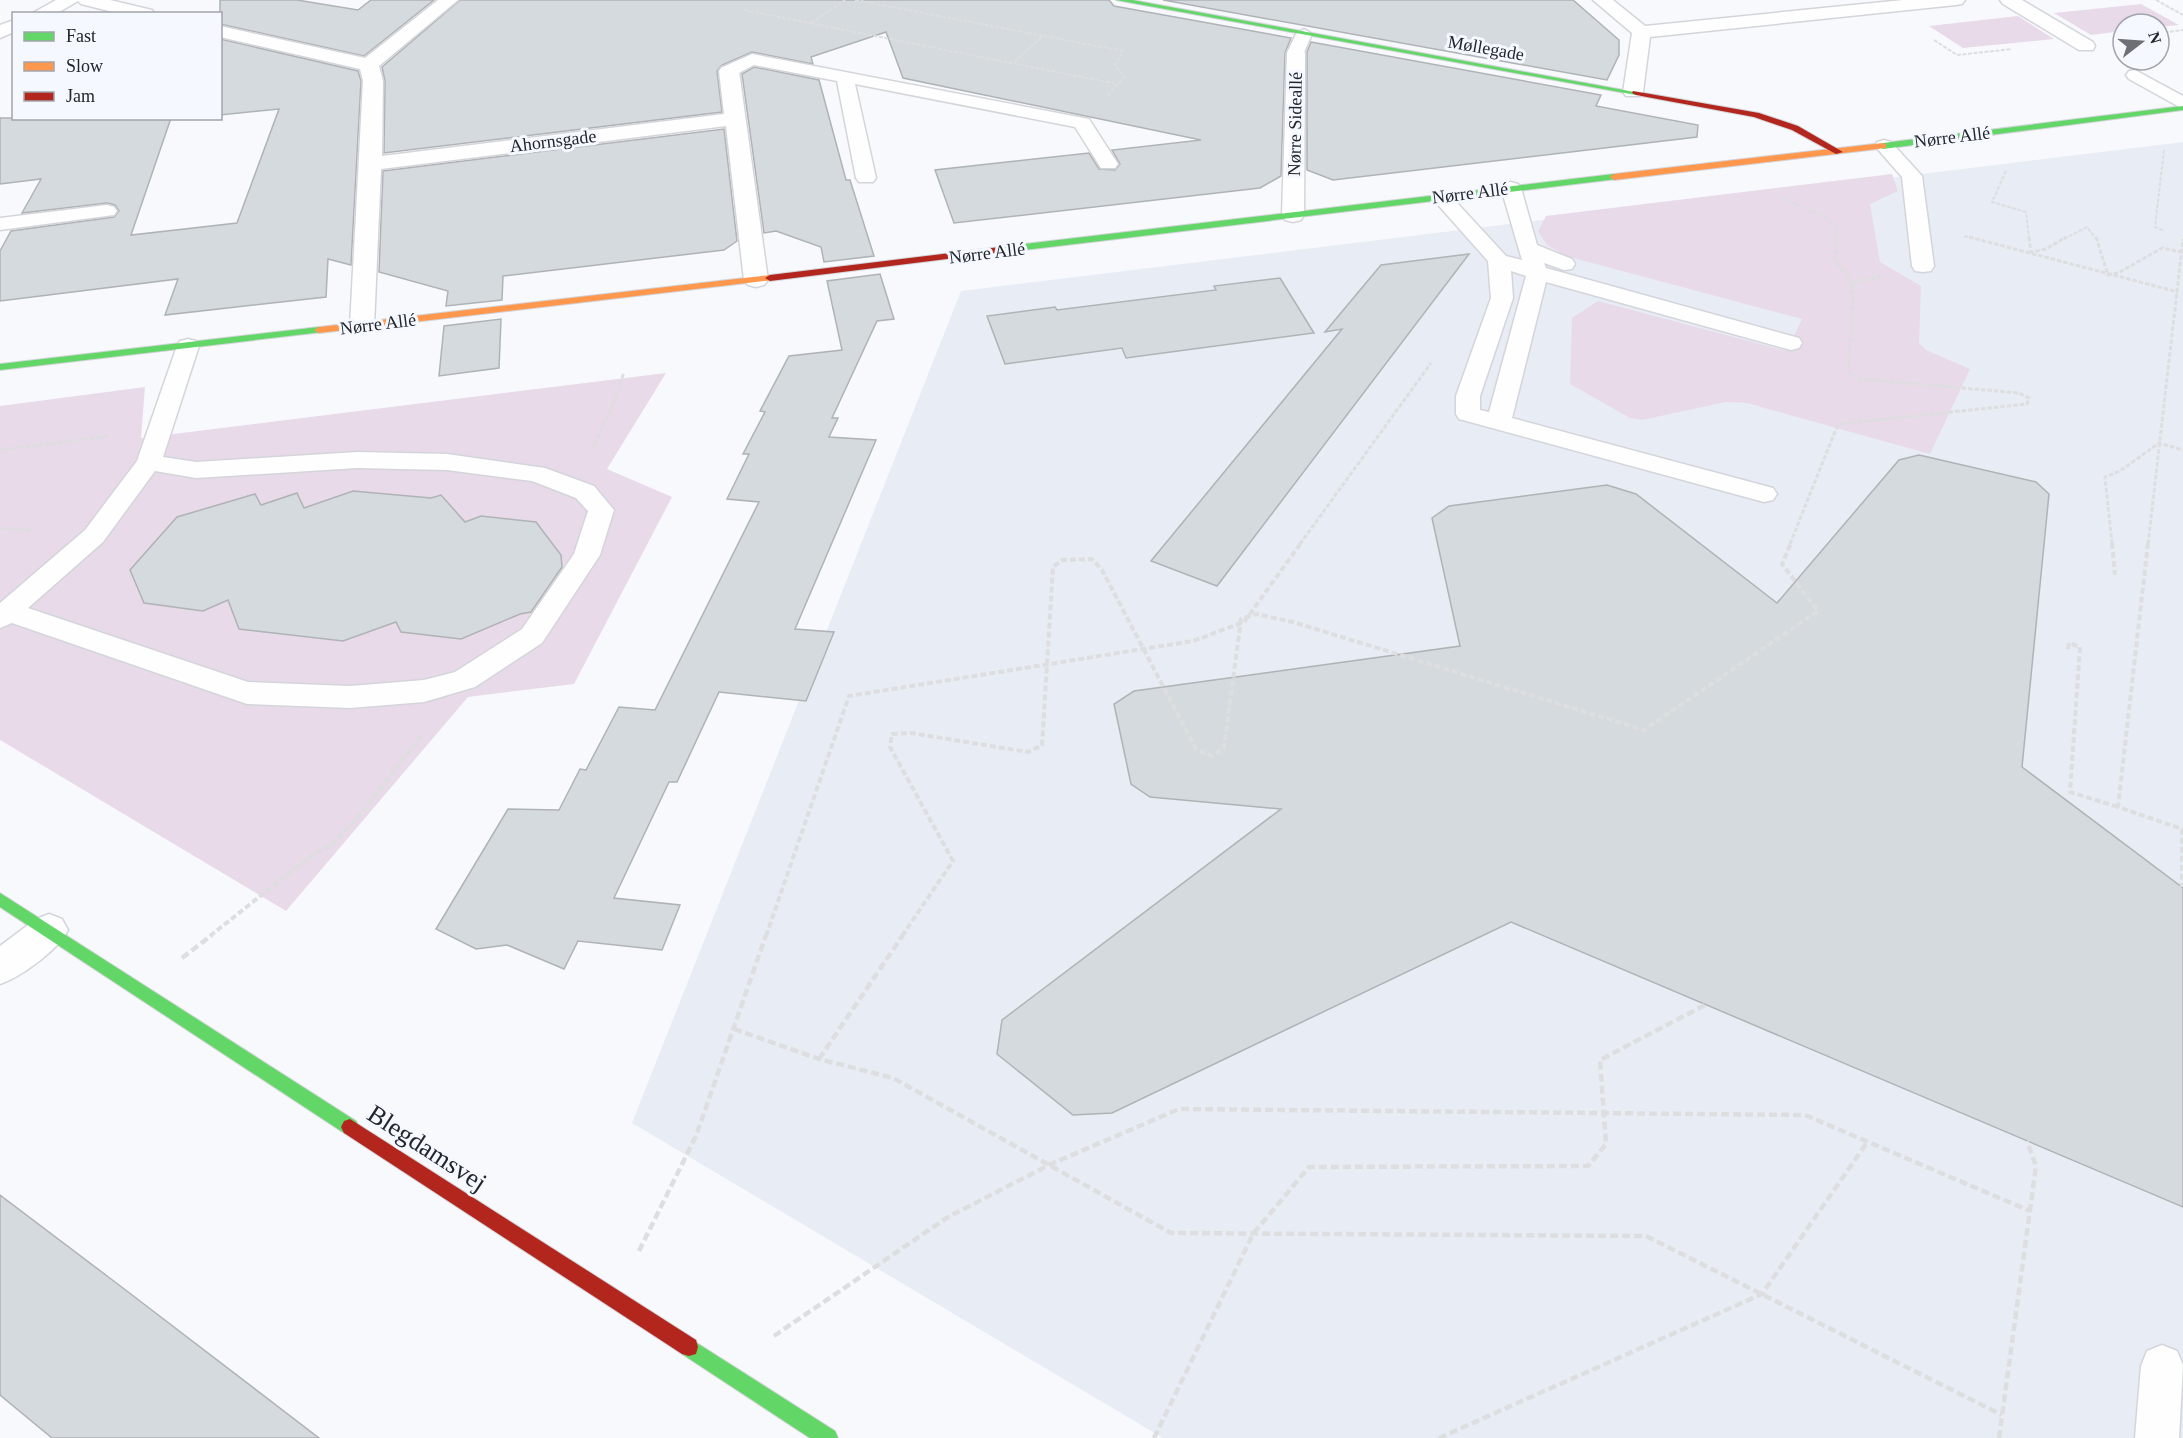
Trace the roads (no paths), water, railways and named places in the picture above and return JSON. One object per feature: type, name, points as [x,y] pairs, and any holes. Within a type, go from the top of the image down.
[{"type":"street","points":[[44,12],[70,0]]},
{"type":"street","points":[[87,0],[138,12]]},
{"type":"street","points":[[369,64],[450,0]]},
{"type":"street","name":"Møllegade","points":[[1120,0],[1756,115],[1795,128],[1839,152]]},
{"type":"street","points":[[1602,0],[1641,32],[1956,0]]},
{"type":"street","points":[[2009,0],[2086,46]]},
{"type":"street","points":[[222,31],[369,64]]},
{"type":"street","points":[[1633,92],[1641,32]]},
{"type":"street","name":"Nørre Sideallé","points":[[1293,215],[1296,53]]},
{"type":"street","points":[[362,326],[371,164],[373,81],[369,64]]},
{"type":"street","points":[[729,71],[756,280]]},
{"type":"street","name":"Nørre Allé","points":[[0,367],[756,280],[1511,188],[1839,152],[2183,106]]},
{"type":"street","name":"Ahornsgade","points":[[371,164],[734,119]]},
{"type":"street","name":"Blegdamsvej","points":[[0,899],[139,992],[828,1438]]},
{"type":"street","points":[[0,969],[49,930]]},
{"type":"lane","name":"Nørre Sideallé","points":[[1296,53],[1304,34]]},
{"type":"lane","points":[[729,71],[752,59],[1082,123],[1108,164]]},
{"type":"lane","points":[[2135,75],[2183,106]]},
{"type":"lane","points":[[845,77],[866,178]]},
{"type":"lane","points":[[1884,146],[1912,176],[1923,266]]},
{"type":"lane","points":[[1499,422],[1537,273],[1511,188]]},
{"type":"lane","points":[[1441,197],[1499,261],[1537,273],[1795,335],[1553,261],[1528,249]]},
{"type":"lane","points":[[0,224],[107,212]]},
{"type":"lane","points":[[1499,261],[1502,298],[1468,396],[1468,414],[1764,494]]},
{"type":"lane","points":[[5,615],[94,536],[149,462],[188,346]]},
{"type":"lane","points":[[5,615],[247,693],[351,697],[424,691],[465,680],[532,636],[587,555],[601,510],[585,492],[536,474],[447,462],[357,460],[196,470],[149,462]]},
{"type":"lane","points":[[2157,1438],[2162,1366]]}]
